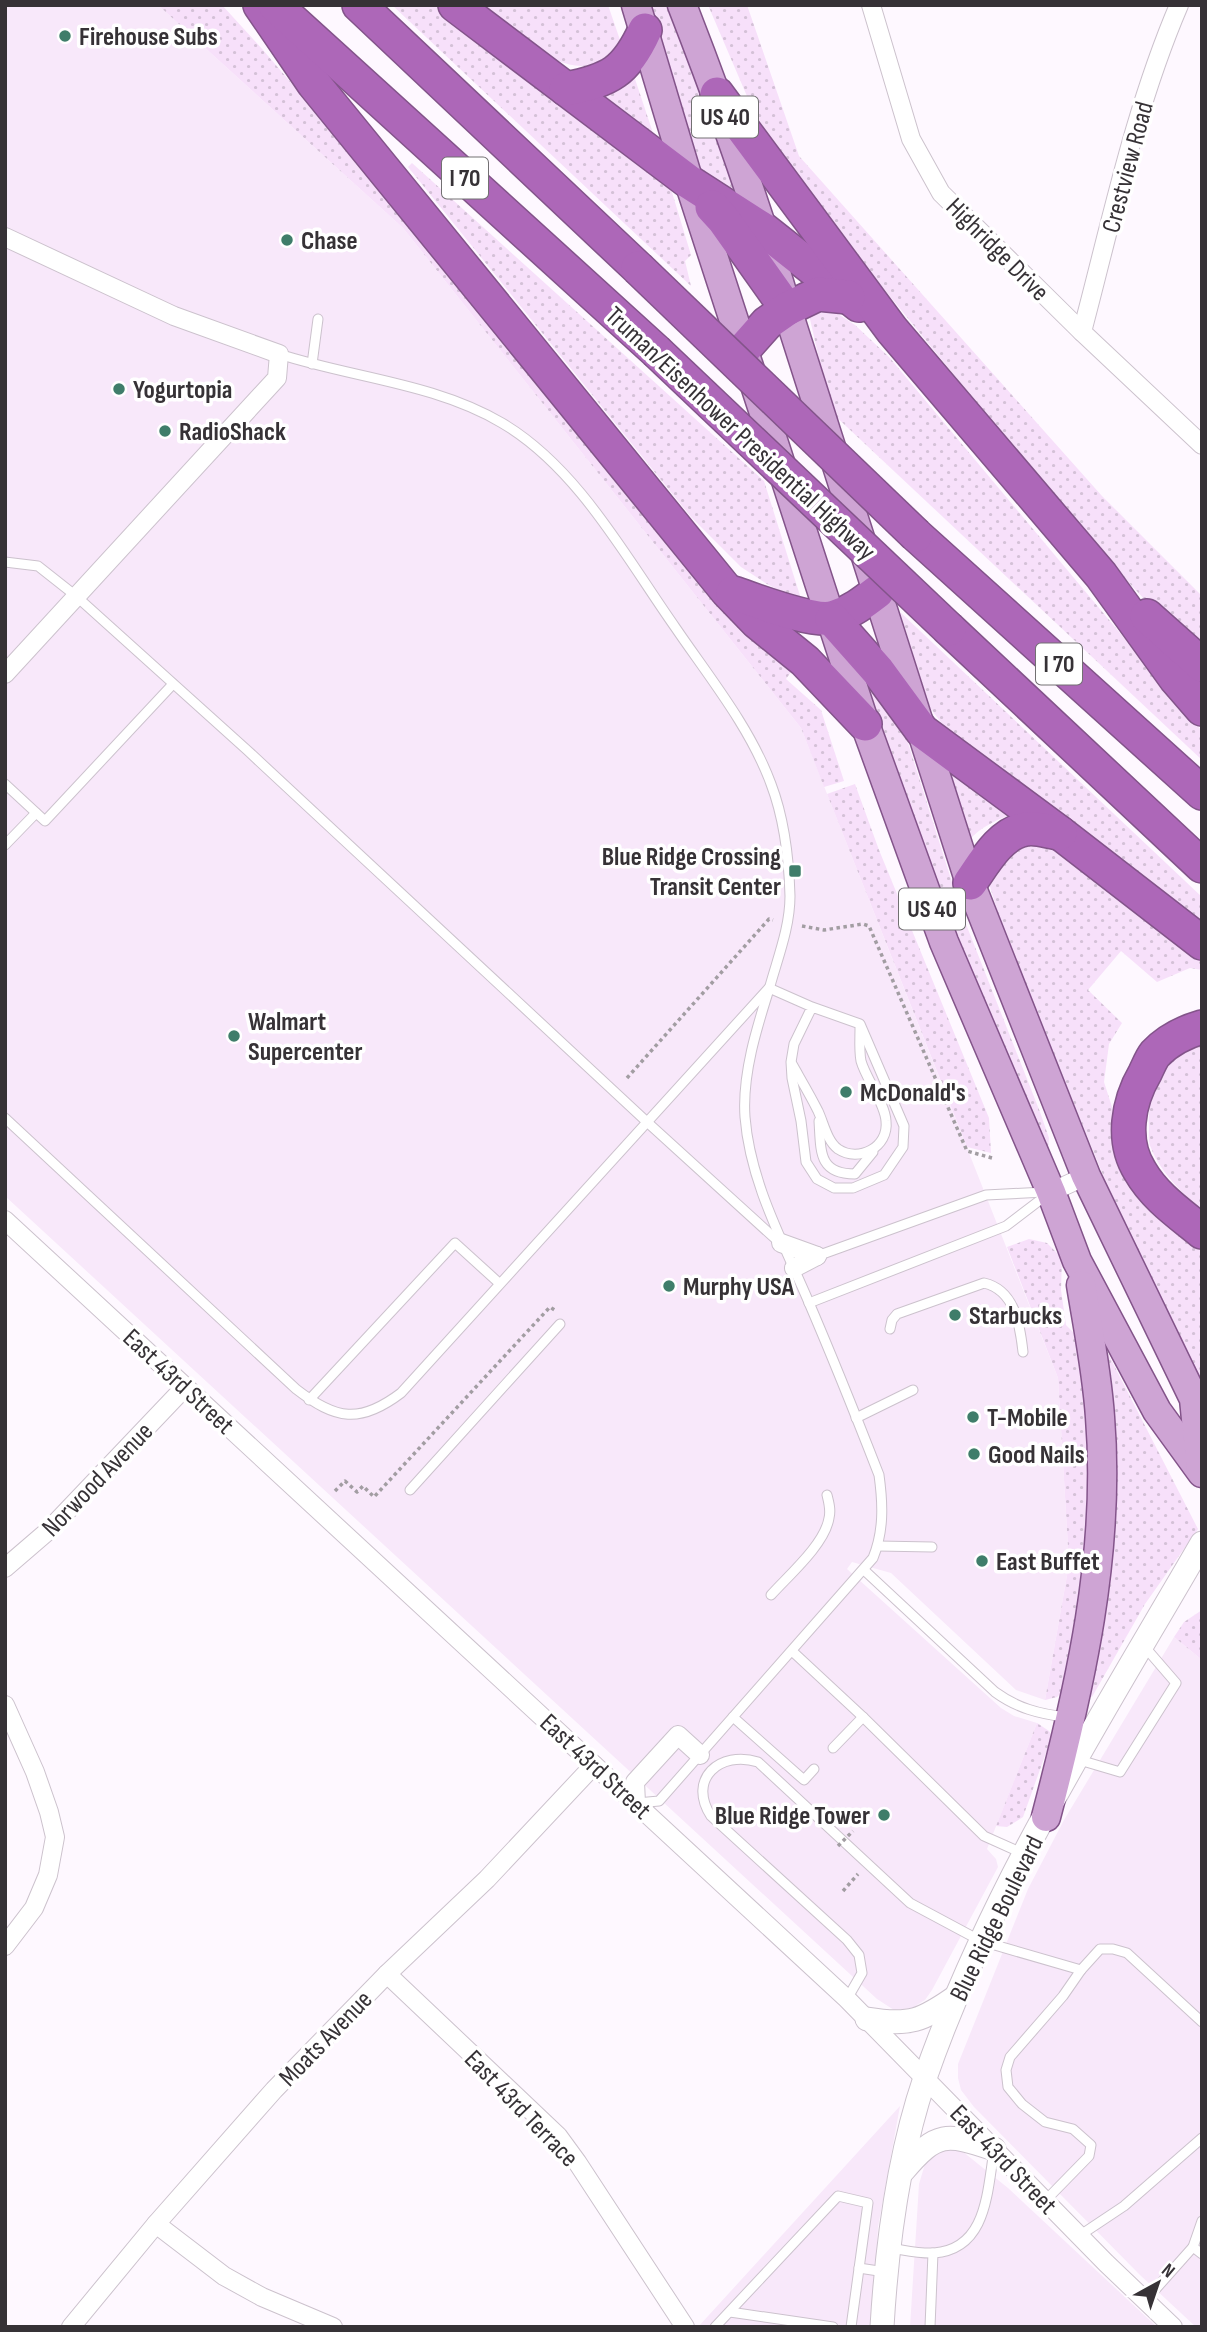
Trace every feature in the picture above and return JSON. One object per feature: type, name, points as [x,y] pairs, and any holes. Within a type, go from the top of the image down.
[{"type":"highway","points":[[260,5],[314,85],[727,591],[757,622],[805,661],[865,724]]},
{"type":"highway","name":"Truman/Eisenhower Presidential Highway","points":[[275,5],[656,351],[1202,866]]},
{"type":"highway","name":"Truman/Eisenhower Presidential Highway","points":[[359,5],[916,535],[1202,793]]},
{"type":"highway","points":[[454,5],[690,182],[764,230],[892,330]]},
{"type":"highway","points":[[566,89],[596,83],[617,70],[634,54],[640,18]]},
{"type":"highway","points":[[717,94],[892,330],[1101,575],[1176,680],[1202,709]]},
{"type":"highway","points":[[690,182],[723,219],[787,309]]},
{"type":"highway","points":[[744,349],[767,323],[787,309],[818,294],[848,297]]},
{"type":"highway","points":[[1101,575],[1202,665]]},
{"type":"highway","points":[[727,591],[809,617],[832,619],[854,609],[877,592]]},
{"type":"highway","points":[[832,619],[878,670],[922,731],[1202,943]]},
{"type":"highway","points":[[970,883],[987,857],[1008,836],[1027,828],[1060,833]]},
{"type":"highway","points":[[1202,1027],[1184,1032],[1155,1054],[1135,1091],[1130,1111],[1129,1139],[1138,1169],[1157,1196],[1202,1232]]},
{"type":"main road","name":"US 40","points":[[682,5],[717,94],[764,230],[970,883],[1086,1176],[1194,1399],[1202,1473]]},
{"type":"main road","name":"US 40","points":[[640,18],[690,182],[865,724],[944,942],[1051,1192],[1077,1261],[1157,1411],[1202,1473]]},
{"type":"main road","points":[[1046,1817],[1072,1718],[1094,1600],[1101,1496],[1101,1418],[1077,1261]]},
{"type":"street","name":"Highridge Drive","points":[[871,5],[911,139],[941,193],[1082,332],[1202,444]]},
{"type":"street","name":"Crestview Road","points":[[1082,332],[1139,117],[1163,43],[1179,5]]},
{"type":"street","points":[[5,237],[174,317],[279,354],[277,377],[5,674]]},
{"type":"street","points":[[1051,1192],[1086,1176]]},
{"type":"street","name":"East 43rd Street","points":[[5,1220],[847,1999],[1166,2325]]},
{"type":"street","points":[[781,1243],[817,1256]]},
{"type":"street","points":[[794,1268],[817,1256]]},
{"type":"street","name":"Norwood Avenue","points":[[5,1568],[48,1531],[185,1387]]},
{"type":"street","name":"Blue Ridge Boulevard","points":[[882,2327],[889,2248],[907,2143],[925,2078],[957,1996],[981,1941],[1076,1759],[1202,1543]]},
{"type":"street","points":[[5,1705],[35,1772],[50,1812],[55,1837],[48,1875],[34,1908],[5,1946]]},
{"type":"street","points":[[636,1803],[635,1782],[678,1735],[700,1755]]},
{"type":"street","name":"Moats Avenue","points":[[71,2327],[156,2224],[274,2090],[387,1975],[487,1879],[594,1765]]},
{"type":"street","name":"East 43rd Terrace","points":[[387,1975],[558,2136],[578,2162],[685,2327]]},
{"type":"street","points":[[867,2019],[901,2023],[919,2019],[957,1996]]},
{"type":"street","points":[[901,2174],[920,2151],[941,2138],[957,2137],[994,2149]]},
{"type":"street","points":[[156,2224],[224,2276],[262,2297],[333,2327]]},
{"type":"lane","points":[[312,364],[318,319]]},
{"type":"lane","points":[[279,354],[424,390],[478,411],[540,450],[563,472],[596,514],[735,715],[772,786],[786,852],[790,898],[787,926],[751,1054],[745,1115],[748,1141],[781,1243],[809,1303],[879,1475],[883,1502],[878,1545],[864,1570],[659,1801],[636,1803]]},
{"type":"lane","points":[[5,562],[38,566],[76,596],[256,757],[647,1122],[781,1243]]},
{"type":"lane","points":[[5,784],[45,821],[173,684]]},
{"type":"lane","points":[[5,845],[36,813]]},
{"type":"lane","points":[[769,988],[860,1024],[904,1126],[903,1147],[884,1175],[853,1188],[834,1188],[817,1178],[806,1162],[791,1062],[794,1044],[812,1007]]},
{"type":"lane","points":[[5,1118],[309,1400],[351,1416],[380,1409],[401,1393],[769,988]]},
{"type":"lane","points":[[819,1112],[821,1154],[835,1172],[855,1174],[885,1133],[887,1120],[861,1060],[860,1024]]},
{"type":"lane","points":[[791,1062],[819,1112],[832,1144],[855,1156],[865,1154],[877,1146]]},
{"type":"lane","points":[[817,1256],[986,1195],[1051,1192]]},
{"type":"lane","points":[[809,1303],[1006,1226],[1051,1192]]},
{"type":"lane","points":[[309,1400],[455,1243],[499,1283]]},
{"type":"lane","points":[[890,1329],[897,1314],[985,1283],[1002,1290],[1008,1297],[1017,1320],[1023,1352]]},
{"type":"lane","points":[[410,1490],[560,1325]]},
{"type":"lane","points":[[856,1419],[913,1390]]},
{"type":"lane","points":[[771,1595],[824,1534],[830,1508],[827,1495]]},
{"type":"lane","points":[[878,1545],[932,1547]]},
{"type":"lane","points":[[864,1570],[1009,1702],[1043,1714],[1072,1718]]},
{"type":"lane","points":[[1076,1759],[1120,1772],[1176,1683],[1142,1645]]},
{"type":"lane","points":[[792,1651],[984,1836],[1025,1854]]},
{"type":"lane","points":[[733,1717],[804,1780],[814,1769]]},
{"type":"lane","points":[[833,1748],[863,1717]]},
{"type":"lane","points":[[847,1999],[862,1973],[859,1955],[847,1940],[711,1816],[703,1803],[702,1789],[708,1776],[718,1765],[732,1758],[744,1757],[758,1762],[910,1903],[981,1941],[1081,1970]]},
{"type":"lane","points":[[1045,2201],[1089,2155],[1091,2145],[1073,2129],[1045,2122],[1022,2105],[1008,2087],[1006,2070],[1010,2057],[1063,1996],[1081,1970],[1100,1949],[1127,1953],[1202,2022]]},
{"type":"lane","points":[[1079,2236],[1124,2206],[1202,2138]]},
{"type":"lane","points":[[889,2248],[933,2253],[956,2248],[968,2240],[981,2219],[994,2149]]},
{"type":"lane","points":[[715,2327],[838,2196],[868,2203],[851,2327]]},
{"type":"lane","points":[[1145,2301],[1193,2246],[1202,2221]]},
{"type":"lane","points":[[1193,2246],[1202,2255]]},
{"type":"lane","points":[[930,2327],[933,2253]]},
{"type":"lane","points":[[859,2269],[887,2272]]},
{"type":"lane","points":[[730,2312],[833,2327]]},
{"type":"path","points":[[627,1078],[769,919],[773,920]]},
{"type":"path","points":[[802,926],[824,930],[863,924],[869,926],[967,1151],[992,1157]]},
{"type":"path","points":[[335,1492],[345,1481],[357,1492],[363,1486],[374,1497],[550,1307],[556,1311]]},
{"type":"path","points":[[838,1846],[853,1831]]},
{"type":"shaded area","points":[[5,5],[158,5],[403,228],[801,728],[1058,1378],[1069,1564],[1045,1700],[1016,1690],[891,1573],[852,1562],[847,1569],[1001,1708],[1014,1716],[1037,1723],[987,1849],[996,1859],[998,1867],[932,1990],[925,2000],[912,2008],[894,2010],[877,1999],[5,1196]]},
{"type":"shaded area","points":[[158,5],[222,5],[263,50],[793,669],[786,679],[821,710],[844,781],[824,787],[801,728],[403,228]]},
{"type":"shaded area","points":[[392,5],[434,5],[666,181],[671,189],[691,255],[685,261],[691,286]]},
{"type":"shaded area","points":[[482,5],[608,5],[620,40],[599,61],[584,66],[566,64],[556,60]]},
{"type":"shaded area","points":[[647,5],[666,5],[739,202],[699,173]]},
{"type":"shaded area","points":[[708,5],[747,5],[799,156],[1102,496],[1202,596],[1202,652],[1146,601],[1088,539],[777,158],[764,136]]},
{"type":"shaded area","points":[[633,73],[656,142],[584,89]]},
{"type":"shaded area","points":[[412,163],[764,481],[802,602],[741,567],[691,517],[408,167]]},
{"type":"shaded area","points":[[813,307],[835,312],[855,325],[889,357],[1202,731],[1202,760],[831,412],[810,319]]},
{"type":"shaded area","points":[[900,612],[1202,897],[1202,921],[947,730],[930,708]]},
{"type":"shaded area","points":[[860,656],[902,724],[962,914],[1049,1138],[1048,1152],[1044,1152],[880,746]]},
{"type":"shaded area","points":[[940,753],[1020,812],[991,823],[967,842]]},
{"type":"shaded area","points":[[855,784],[879,850],[989,1118],[991,1153],[967,1147],[827,794]]},
{"type":"shaded area","points":[[1019,842],[1048,845],[1202,958],[1202,970],[1190,968],[1157,982],[1121,951],[1088,990],[1122,1023],[1109,1044],[1104,1082],[1120,1132],[1202,1236],[1202,1396],[1112,1197],[1004,933],[988,880]]},
{"type":"shaded area","points":[[1202,1044],[1202,1210],[1180,1190],[1155,1157],[1150,1146],[1149,1114],[1155,1088],[1168,1064],[1177,1055]]},
{"type":"shaded area","points":[[1029,1239],[1047,1243],[1062,1258],[1061,1290],[1066,1325],[1080,1339],[1093,1447],[1089,1560],[1063,1691],[1057,1697],[1045,1700],[1069,1564],[1058,1378],[1007,1247]]},
{"type":"shaded area","points":[[1101,1340],[1198,1529],[1145,1604],[1092,1697],[1084,1694]]},
{"type":"shaded area","points":[[1202,1610],[1202,1660],[1174,1637],[1184,1622]]},
{"type":"shaded area","points":[[1174,1637],[1202,1660],[1202,2327],[1196,2327],[1140,2275],[974,2107],[961,2090],[958,2078],[958,2064],[1028,1889],[1064,1820]]},
{"type":"shaded area","points":[[1037,1723],[1052,1736],[1023,1817],[1007,1827],[996,1826]]},
{"type":"shaded area","points":[[900,2106],[878,2227],[872,2327],[698,2327]]},
{"type":"shaded area","points":[[957,2147],[1008,2188],[1157,2327],[910,2327],[919,2184],[925,2164],[933,2153]]},
{"type":"place","name":"Firehouse Subs","points":[[65,36]]},
{"type":"place","name":"Chase","points":[[287,240]]},
{"type":"place","name":"Yogurtopia","points":[[119,389]]},
{"type":"place","name":"RadioShack","points":[[165,431]]},
{"type":"place","name":"Blue Ridge Crossing Transit Center","points":[[795,871]]},
{"type":"place","name":"Walmart Supercenter","points":[[234,1036]]},
{"type":"place","name":"McDonald's","points":[[846,1092]]},
{"type":"place","name":"Murphy USA","points":[[669,1286]]},
{"type":"place","name":"Starbucks","points":[[955,1315]]},
{"type":"place","name":"T-Mobile","points":[[973,1417]]},
{"type":"place","name":"Good Nails","points":[[974,1454]]},
{"type":"place","name":"East Buffet","points":[[982,1561]]},
{"type":"place","name":"Blue Ridge Tower","points":[[884,1815]]}]
